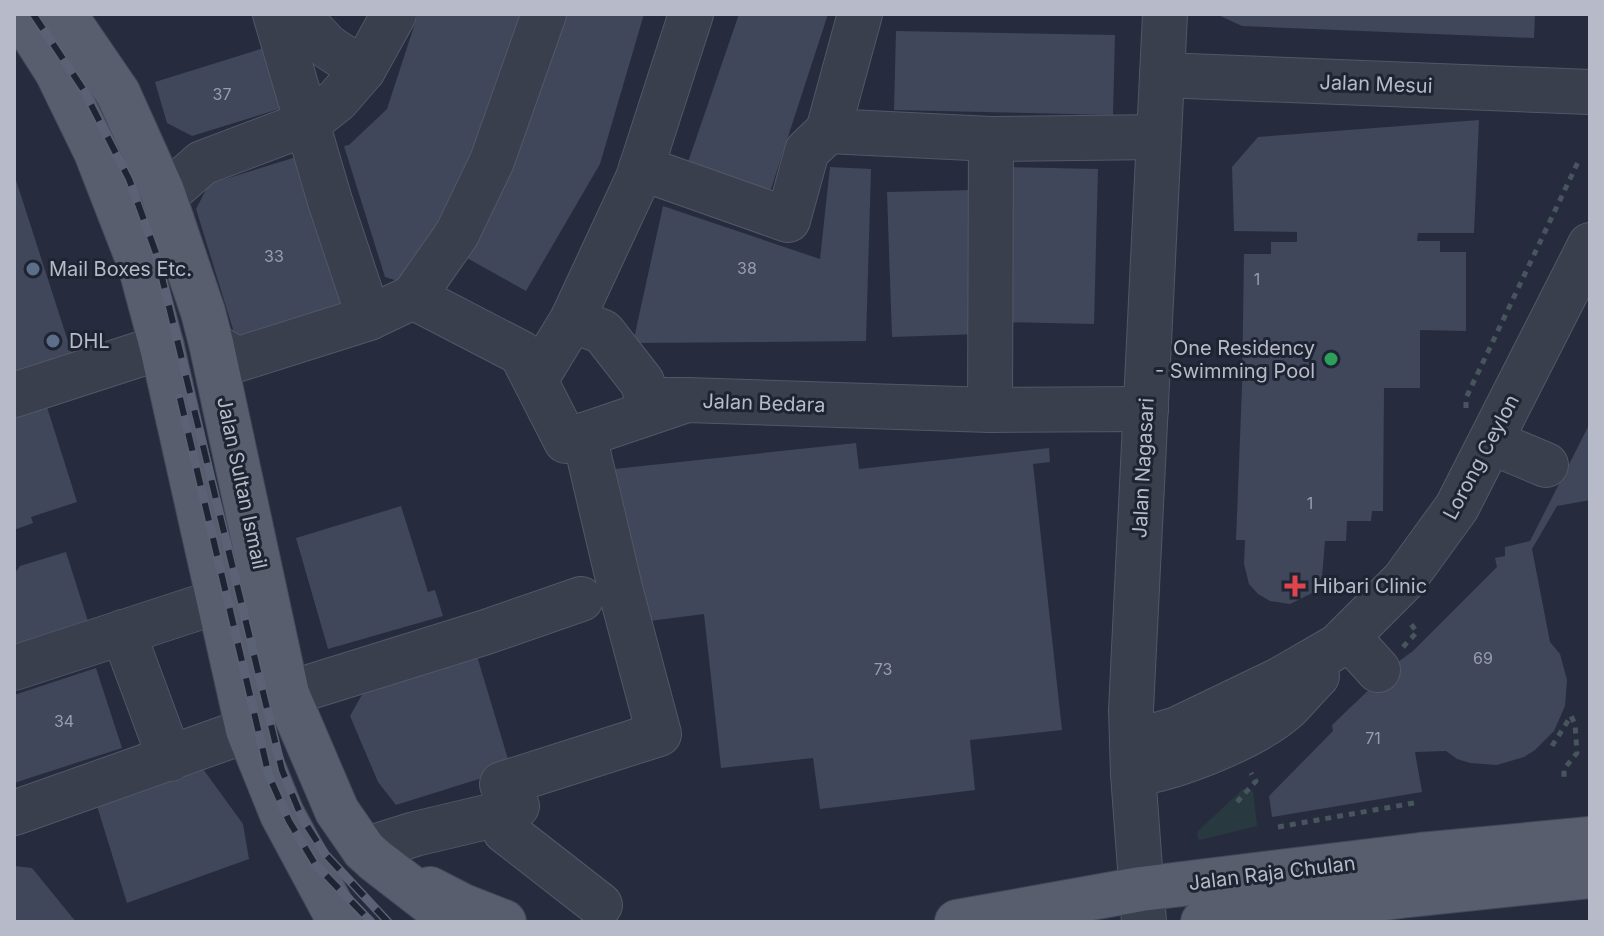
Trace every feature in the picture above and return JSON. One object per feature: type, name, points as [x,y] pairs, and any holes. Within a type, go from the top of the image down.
[{"type":"main road","points":[[20,14],[57,72],[96,152],[140,265],[162,347],[248,730],[282,814],[340,922]]},
{"type":"main road","name":"Jalan Sultan Ismail","points":[[64,14],[118,93],[164,197],[210,337],[287,694],[337,811],[369,855],[455,922]]},
{"type":"main road","name":"Jalan Raja Chulan","points":[[957,922],[1143,906],[1420,855],[1590,839]]},
{"type":"main road","points":[[369,855],[463,906],[504,922]]},
{"type":"main road","name":"Jalan Raja Chulan","points":[[1203,922],[1408,895],[1590,876]]},
{"type":"street","points":[[164,197],[202,163],[308,123],[337,100],[363,70],[394,14]]},
{"type":"street","points":[[210,337],[236,360],[369,318],[413,297],[457,234],[492,161],[544,14]]},
{"type":"street","points":[[536,379],[572,320],[641,168],[691,14]]},
{"type":"street","points":[[641,168],[788,220],[807,151],[828,131],[860,14]]},
{"type":"street","name":"Jalan Nagasari","points":[[1143,906],[1126,736],[1165,14]]},
{"type":"street","points":[[291,20],[363,70]]},
{"type":"street","points":[[291,20],[308,123],[369,318]]},
{"type":"street","name":"Jalan Mesui","points":[[1162,75],[1590,92]]},
{"type":"street","points":[[828,131],[991,139],[1159,137]]},
{"type":"street","points":[[990,410],[991,139]]},
{"type":"street","name":"Lorong Ceylon","points":[[1126,736],[1156,771],[1258,728],[1285,709],[1316,677],[1343,642],[1404,580],[1457,507],[1479,432],[1590,245]]},
{"type":"street","points":[[369,855],[415,834],[499,814],[517,806],[502,784],[659,734],[584,435],[566,441],[521,353],[413,297]]},
{"type":"street","points":[[572,320],[603,332],[642,382],[648,400],[687,400]]},
{"type":"street","points":[[14,395],[162,347]]},
{"type":"street","name":"Jalan Bedara","points":[[584,435],[687,400],[990,410],[1146,409]]},
{"type":"street","points":[[1479,432],[1546,465]]},
{"type":"street","points":[[287,694],[581,599]]},
{"type":"street","points":[[14,668],[219,601]]},
{"type":"street","points":[[123,632],[170,759]]},
{"type":"street","points":[[1343,642],[1390,663]]},
{"type":"street","points":[[14,813],[248,730]]},
{"type":"street","points":[[499,814],[505,831],[600,905]]},
{"type":"path","points":[[1479,432],[1466,398],[1578,162]]},
{"type":"path","points":[[1390,663],[1417,632],[1410,624]]},
{"type":"path","points":[[1552,746],[1571,716],[1575,724],[1577,753],[1564,769],[1564,781]]},
{"type":"path","points":[[1278,827],[1414,803]]},
{"type":"path","points":[[1346,814],[1347,826]]},
{"type":"shaded area","points":[[1243,789],[1253,791],[1257,826],[1200,840],[1197,832]]},
{"type":"building","points":[[418,14],[527,14],[490,131],[404,283],[385,277],[344,146],[349,145],[387,109]]},
{"type":"building","points":[[562,14],[644,14],[600,164],[526,291],[458,253]]},
{"type":"building","points":[[739,14],[828,14],[770,192],[688,162]]},
{"type":"building","points":[[1216,14],[1535,14],[1534,38],[1242,26]]},
{"type":"building","points":[[896,31],[1115,35],[1113,115],[894,110]]},
{"type":"building","points":[[270,46],[289,106],[192,136],[167,123],[155,82]]},
{"type":"building","points":[[1479,120],[1474,233],[1418,233],[1417,241],[1440,241],[1440,252],[1466,252],[1466,331],[1420,330],[1420,388],[1384,388],[1383,511],[1372,511],[1371,521],[1347,521],[1346,541],[1325,541],[1322,577],[1312,593],[1290,604],[1270,601],[1249,584],[1244,564],[1245,540],[1236,540],[1244,254],[1271,254],[1271,242],[1297,242],[1297,232],[1234,231],[1232,167],[1258,137]]},
{"type":"building","points":[[306,154],[352,303],[236,339],[196,209],[209,184]]},
{"type":"building","points":[[830,167],[871,169],[866,341],[633,343],[663,206],[820,259]]},
{"type":"building","points":[[1003,167],[1098,169],[1094,324],[999,322]]},
{"type":"building","points":[[14,174],[75,363],[14,383]]},
{"type":"building","points":[[976,190],[981,334],[892,337],[887,192]]},
{"type":"building","points":[[47,407],[77,502],[31,517],[33,523],[14,530],[14,417]]},
{"type":"building","points":[[1590,423],[1590,500],[1557,506],[1532,549],[1550,642],[1560,654],[1567,680],[1565,706],[1554,731],[1524,757],[1497,765],[1470,763],[1446,751],[1415,752],[1422,792],[1272,817],[1269,796],[1333,731],[1332,725],[1413,651],[1497,567],[1495,558],[1505,556],[1505,547],[1530,541]]},
{"type":"building","points":[[856,443],[859,469],[1049,448],[1050,462],[1033,464],[1062,730],[970,740],[975,790],[820,809],[813,758],[721,768],[704,614],[634,623],[614,469]]},
{"type":"building","points":[[401,506],[428,592],[435,590],[443,616],[328,649],[296,538]]},
{"type":"building","points":[[66,552],[92,634],[14,650],[14,574],[20,566]]},
{"type":"building","points":[[477,656],[511,769],[396,805],[378,782],[350,716],[364,691]]},
{"type":"building","points":[[96,668],[122,748],[14,783],[14,695]]},
{"type":"building","points":[[203,769],[243,824],[249,859],[127,903],[97,806]]},
{"type":"building","points":[[14,866],[32,868],[76,922],[14,922]]},
{"type":"railway","points":[[33,14],[83,89],[129,179],[156,253],[282,770],[302,818],[325,854],[388,922]]},
{"type":"railway","points":[[180,398],[269,776],[289,821],[315,864],[371,922]]},
{"type":"place","name":"Mail Boxes Etc.","points":[[33,269]]},
{"type":"place","name":"DHL","points":[[53,341]]},
{"type":"place","name":"One Residency - Swimming Pool","points":[[1331,359]]},
{"type":"place","name":"Hibari Clinic","points":[[1295,586]]}]
